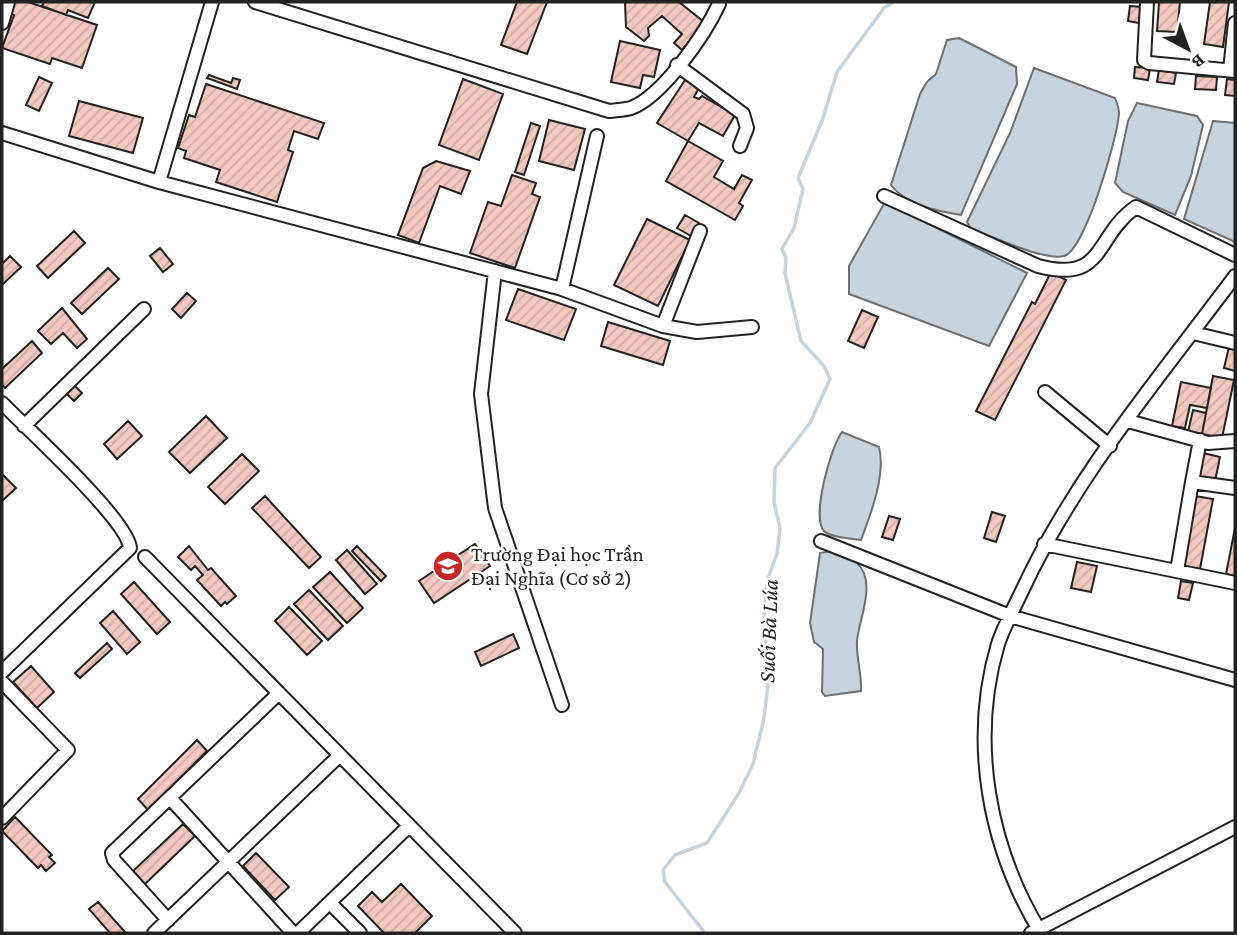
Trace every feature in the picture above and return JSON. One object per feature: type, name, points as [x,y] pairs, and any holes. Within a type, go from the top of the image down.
[{"type":"street","points":[[2,23],[8,2]]},
{"type":"street","points":[[159,182],[212,2]]},
{"type":"street","points":[[256,2],[609,111],[631,107],[653,94],[709,24],[719,4]]},
{"type":"street","points":[[1147,2],[1144,60],[1149,63],[1233,70],[1235,23]]},
{"type":"street","points":[[677,65],[743,114],[747,128],[740,146]]},
{"type":"street","points":[[2,133],[159,182],[562,289],[663,326],[696,332],[752,327]]},
{"type":"street","points":[[562,289],[597,136]]},
{"type":"street","points":[[884,196],[1038,266],[1059,271],[1075,271],[1101,251],[1125,215],[1136,207],[1235,255]]},
{"type":"street","points":[[663,326],[700,231]]},
{"type":"street","points":[[495,271],[481,394],[491,483],[495,508],[562,705]]},
{"type":"street","points":[[1235,276],[1110,446],[1044,544],[998,643],[990,686],[985,748],[986,786],[1005,860],[1037,932],[1235,827]]},
{"type":"street","points":[[23,426],[144,309]]},
{"type":"street","points":[[1193,333],[1235,343]]},
{"type":"street","points":[[1045,392],[1110,446]]},
{"type":"street","points":[[2,403],[112,516],[130,539],[131,548],[2,672]]},
{"type":"street","points":[[1128,421],[1200,440],[1235,441]]},
{"type":"street","points":[[1177,571],[1200,440]]},
{"type":"street","points":[[1192,482],[1235,488]]},
{"type":"street","points":[[821,541],[1010,616],[1235,680]]},
{"type":"street","points":[[1044,544],[1235,583]]},
{"type":"street","points":[[145,557],[515,933]]},
{"type":"street","points":[[2,681],[68,750],[2,818]]},
{"type":"street","points":[[168,920],[114,860],[112,853],[279,693]]},
{"type":"street","points":[[154,933],[340,755]]},
{"type":"street","points":[[170,798],[296,933],[409,825]]},
{"type":"street","points":[[330,902],[360,933]]},
{"type":"shaded area","points":[[959,38],[1016,67],[1017,84],[961,215],[913,202],[891,185],[920,94],[936,74],[947,40]]},
{"type":"shaded area","points":[[1034,68],[1115,98],[1119,109],[1113,144],[1099,191],[1081,235],[1064,256],[1044,255],[1018,247],[971,229],[967,222],[1010,133]]},
{"type":"shaded area","points":[[1137,103],[1197,116],[1203,125],[1191,176],[1175,215],[1123,192],[1115,183],[1128,121]]},
{"type":"shaded area","points":[[1213,121],[1235,123],[1235,242],[1184,219]]},
{"type":"shaded area","points":[[885,202],[1027,273],[989,346],[849,294],[849,266]]},
{"type":"shaded area","points":[[842,432],[879,447],[881,458],[879,482],[861,540],[831,535],[824,531],[821,523],[824,481]]},
{"type":"shaded area","points":[[831,551],[856,562],[866,579],[867,589],[857,641],[861,691],[825,696],[822,692],[823,649],[814,642],[810,623],[820,553]]},
{"type":"building","points":[[12,2],[28,2],[97,25],[82,68],[52,58],[50,64],[2,48],[14,15],[8,13]]},
{"type":"building","points":[[44,2],[95,2],[88,18],[68,10],[66,15],[42,6]]},
{"type":"building","points":[[517,2],[547,2],[527,54],[501,45]]},
{"type":"building","points":[[625,2],[679,2],[704,22],[682,50],[674,43],[682,34],[662,16],[648,28],[649,36],[644,41],[626,27]]},
{"type":"building","points":[[1159,2],[1180,2],[1177,32],[1157,31]]},
{"type":"building","points":[[1210,2],[1229,2],[1223,47],[1204,44]]},
{"type":"building","points":[[1130,6],[1141,7],[1139,23],[1128,21]]},
{"type":"building","points":[[620,41],[660,50],[654,77],[643,75],[640,88],[611,82]]},
{"type":"building","points":[[1135,67],[1150,68],[1148,80],[1134,78]]},
{"type":"building","points":[[1159,70],[1176,73],[1174,84],[1157,82]]},
{"type":"building","points":[[209,75],[231,83],[233,78],[240,80],[237,89],[207,78]]},
{"type":"building","points":[[1196,76],[1217,77],[1216,90],[1195,89]]},
{"type":"building","points":[[39,77],[52,83],[39,111],[26,105]]},
{"type":"building","points":[[463,79],[503,94],[479,160],[439,145]]},
{"type":"building","points":[[1227,79],[1235,80],[1235,96],[1225,95]]},
{"type":"building","points":[[685,80],[699,88],[694,97],[699,99],[702,96],[735,115],[723,136],[699,123],[688,141],[657,123]]},
{"type":"building","points":[[206,84],[324,123],[318,139],[294,131],[288,150],[293,152],[277,202],[216,182],[220,170],[184,158],[186,151],[178,148],[189,115],[195,117]]},
{"type":"building","points":[[79,101],[143,118],[133,153],[69,136]]},
{"type":"building","points":[[549,120],[585,129],[574,170],[539,161]]},
{"type":"building","points":[[531,123],[540,126],[524,175],[515,172]]},
{"type":"building","points":[[688,141],[723,161],[714,177],[734,189],[742,175],[752,180],[739,203],[743,206],[735,220],[666,181]]},
{"type":"building","points":[[436,161],[470,171],[461,194],[440,186],[419,243],[398,235],[423,168]]},
{"type":"building","points":[[512,175],[536,183],[532,194],[540,197],[515,268],[470,253],[488,202],[501,206]]},
{"type":"building","points":[[685,215],[699,223],[691,236],[677,228]]},
{"type":"building","points":[[647,219],[690,240],[658,306],[614,285]]},
{"type":"building","points":[[74,231],[85,243],[48,278],[37,266]]},
{"type":"building","points":[[160,248],[173,264],[163,272],[150,256]]},
{"type":"building","points":[[10,256],[21,267],[2,285],[2,264]]},
{"type":"building","points":[[108,268],[119,279],[82,314],[71,303]]},
{"type":"building","points":[[1051,272],[1066,280],[995,420],[976,411],[1032,302],[1035,304]]},
{"type":"building","points":[[518,289],[576,309],[564,340],[506,320]]},
{"type":"building","points":[[187,293],[196,301],[181,318],[172,309]]},
{"type":"building","points":[[62,308],[87,339],[77,348],[63,333],[51,344],[38,331]]},
{"type":"building","points":[[862,310],[878,317],[864,348],[848,341]]},
{"type":"building","points":[[608,322],[670,341],[663,365],[601,346]]},
{"type":"building","points":[[32,341],[42,353],[5,388],[2,384],[2,369]]},
{"type":"building","points":[[1229,347],[1235,349],[1235,371],[1224,368]]},
{"type":"building","points":[[1213,376],[1234,380],[1222,438],[1202,434]]},
{"type":"building","points":[[1181,382],[1211,388],[1207,408],[1190,405],[1185,428],[1172,426]]},
{"type":"building","points":[[74,385],[82,393],[74,401],[66,393]]},
{"type":"building","points":[[1193,410],[1206,413],[1202,434],[1188,432]]},
{"type":"building","points":[[206,416],[227,438],[190,473],[169,452]]},
{"type":"building","points":[[128,421],[142,436],[117,459],[104,444]]},
{"type":"building","points":[[1203,453],[1220,457],[1215,481],[1198,477]]},
{"type":"building","points":[[242,454],[259,471],[225,504],[208,487]]},
{"type":"building","points":[[2,474],[16,488],[3,500],[2,499]]},
{"type":"building","points":[[265,496],[321,557],[309,568],[252,508]]},
{"type":"building","points":[[1195,496],[1213,499],[1200,569],[1182,566]]},
{"type":"building","points":[[992,512],[1005,516],[996,542],[984,538]]},
{"type":"building","points":[[889,516],[900,519],[893,540],[882,537]]},
{"type":"building","points":[[1235,528],[1235,576],[1226,574]]},
{"type":"building","points":[[475,544],[490,566],[434,603],[419,581]]},
{"type":"building","points":[[189,546],[208,570],[211,568],[236,596],[227,604],[225,602],[221,606],[197,580],[203,575],[195,566],[191,570],[178,557]]},
{"type":"building","points":[[357,546],[386,576],[381,581],[352,551]]},
{"type":"building","points":[[347,550],[377,584],[365,594],[336,560]]},
{"type":"building","points":[[1077,562],[1097,566],[1091,592],[1071,588]]},
{"type":"building","points":[[330,572],[363,608],[347,623],[313,587]]},
{"type":"building","points":[[1181,581],[1193,583],[1189,600],[1178,598]]},
{"type":"building","points":[[134,582],[170,622],[157,634],[121,594]]},
{"type":"building","points":[[309,590],[343,626],[328,640],[294,604]]},
{"type":"building","points":[[289,607],[322,641],[307,655],[275,621]]},
{"type":"building","points":[[113,611],[140,642],[127,654],[100,623]]},
{"type":"building","points":[[513,634],[519,648],[481,666],[475,652]]},
{"type":"building","points":[[107,643],[112,649],[80,678],[75,673]]},
{"type":"building","points":[[31,666],[54,692],[37,708],[13,682]]},
{"type":"building","points":[[197,740],[207,751],[148,810],[138,799]]},
{"type":"building","points":[[15,817],[52,855],[49,857],[55,863],[46,871],[41,865],[38,868],[2,831]]},
{"type":"building","points":[[183,824],[195,836],[145,884],[133,871]]},
{"type":"building","points":[[256,853],[289,887],[275,900],[243,866]]},
{"type":"building","points":[[401,884],[432,916],[415,933],[384,933],[358,906],[372,892],[382,902]]},
{"type":"building","points":[[98,902],[126,933],[110,933],[89,909]]},
{"type":"waterway","name":"Suối Bà Lúa","points":[[705,933],[665,882],[663,870],[675,855],[707,843],[739,793],[753,764],[764,718],[768,684],[764,610],[768,578],[777,554],[780,528],[774,502],[775,468],[810,423],[830,379],[824,366],[801,341],[782,249],[794,228],[803,189],[798,178],[822,121],[837,72],[884,8],[893,2]]},
{"type":"place","name":"Trường Đại học Trần Đại Nghĩa (Cơ sở 2)","points":[[448,566]]}]
